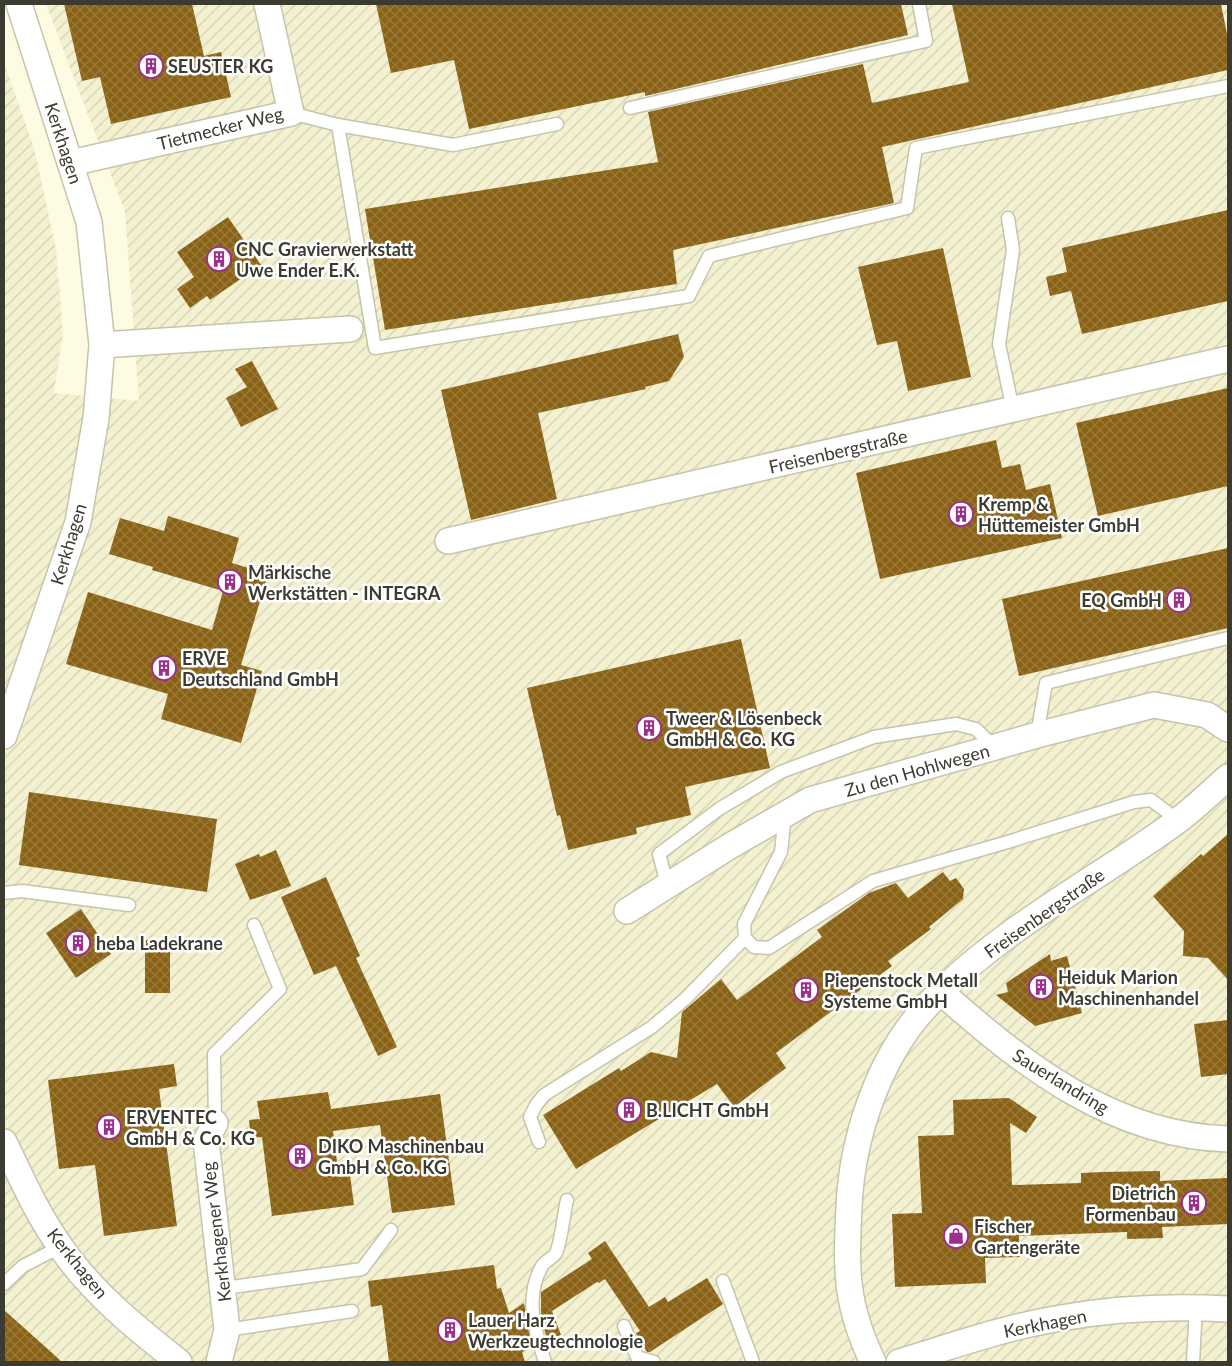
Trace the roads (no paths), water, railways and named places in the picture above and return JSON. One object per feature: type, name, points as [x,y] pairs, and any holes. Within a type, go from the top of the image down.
[{"type":"street","name":"Kerkhagen","points":[[4,736],[78,522],[96,418],[102,344],[89,222],[20,4]]},
{"type":"street","name":"Tietmecker Weg","points":[[71,164],[291,113],[267,4]]},
{"type":"street","points":[[102,344],[350,329]]},
{"type":"street","name":"Freisenbergstraße","points":[[448,541],[1228,359]]},
{"type":"street","name":"Zu den Hohlwegen","points":[[627,911],[668,888],[730,846],[810,800],[1038,735],[1154,705],[1208,715],[1228,729]]},
{"type":"street","name":"Freisenbergstraße","points":[[873,1362],[859,1330],[848,1291],[850,1191],[859,1136],[881,1077],[894,1053],[913,1024],[941,992],[998,942],[1178,820],[1228,777]]},
{"type":"street","name":"Sauerlandring","points":[[941,992],[986,1032],[1026,1063],[1091,1103],[1122,1117],[1159,1128],[1195,1137],[1228,1139]]},
{"type":"street","name":"Kerkhagener Weg","points":[[215,1123],[206,1141],[224,1288],[227,1330],[220,1362]]},
{"type":"street","name":"Kerkhagen","points":[[4,1142],[33,1201],[60,1247],[119,1312],[179,1362]]},
{"type":"street","name":"Kerkhagen","points":[[899,1362],[992,1334],[1060,1318],[1115,1310],[1228,1309]]},
{"type":"lane","points":[[630,108],[926,40],[919,4]]},
{"type":"lane","points":[[338,125],[375,348],[689,296],[710,256],[908,208],[916,148],[1228,86]]},
{"type":"lane","points":[[291,113],[338,125],[453,145],[557,124]]},
{"type":"lane","points":[[1008,218],[1013,250],[999,344],[1013,410]]},
{"type":"lane","points":[[1038,735],[1046,683],[1228,638]]},
{"type":"lane","points":[[668,888],[659,854],[719,809],[781,772],[874,737],[956,724],[976,729],[995,748]]},
{"type":"lane","points":[[785,814],[781,852],[744,924],[745,938],[754,947],[768,948],[874,880],[1012,841],[1134,802],[1151,800],[1178,820]]},
{"type":"lane","points":[[4,893],[22,891],[129,905]]},
{"type":"lane","name":"Kerkhagener Weg","points":[[215,1123],[214,1054],[280,989],[254,925]]},
{"type":"lane","points":[[539,1142],[530,1116],[544,1095],[652,1027],[685,999],[745,938]]},
{"type":"lane","points":[[545,1362],[537,1337],[531,1306],[535,1283],[543,1264],[556,1253],[567,1200]]},
{"type":"lane","points":[[224,1288],[362,1269],[391,1230]]},
{"type":"lane","points":[[4,1284],[23,1266],[60,1247]]},
{"type":"lane","points":[[723,1281],[753,1362]]},
{"type":"lane","points":[[1193,1362],[1196,1308]]},
{"type":"lane","points":[[227,1330],[352,1311]]},
{"type":"lane","points":[[624,1326],[637,1357],[654,1362]]},
{"type":"place","name":"SEUSTER KG","points":[[151,66]]},
{"type":"place","name":"CNC Gravierwerkstatt Uwe Ender E.K.","points":[[219,259]]},
{"type":"place","name":"Kremp & Hüttemeister GmbH","points":[[961,514]]},
{"type":"place","name":"Märkische Werkstätten - INTEGRA","points":[[230,582]]},
{"type":"place","name":"EQ GmbH","points":[[1179,600]]},
{"type":"place","name":"ERVE Deutschland GmbH","points":[[164,668]]},
{"type":"place","name":"Tweer & Lösenbeck GmbH & Co. KG","points":[[649,728]]},
{"type":"place","name":"heba Ladekrane","points":[[78,943]]},
{"type":"place","name":"Heiduk Marion Maschinenhandel","points":[[1041,987]]},
{"type":"place","name":"Piepenstock Metall Systeme GmbH","points":[[806,990]]},
{"type":"place","name":"B.LICHT GmbH","points":[[629,1110]]},
{"type":"place","name":"ERVENTEC GmbH & Co. KG","points":[[109,1127]]},
{"type":"place","name":"DIKO Maschinenbau GmbH & Co. KG","points":[[300,1156]]},
{"type":"place","name":"Dietrich Formenbau","points":[[1194,1203]]},
{"type":"place","name":"Fischer Gartengeräte","points":[[956,1236]]},
{"type":"place","name":"Lauer Harz Werkzeugtechnologie","points":[[450,1330]]}]
